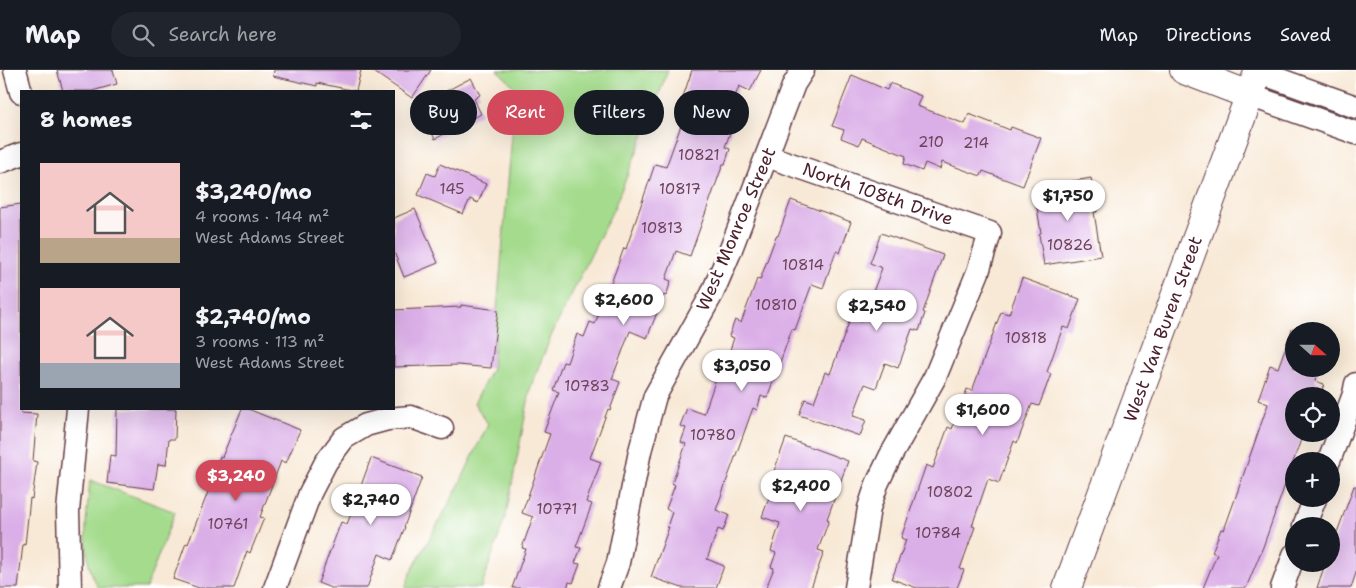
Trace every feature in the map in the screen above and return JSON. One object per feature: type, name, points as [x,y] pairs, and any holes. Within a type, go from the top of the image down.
[{"type":"main road","points":[[1184,70],[1255,77]]},
{"type":"main road","name":"West Van Buren Street","points":[[1067,588],[1255,77]]},
{"type":"street","points":[[15,70],[20,90]]},
{"type":"street","name":"West Monroe Street","points":[[609,588],[618,563],[640,451],[655,396],[712,294],[794,84],[803,70]]},
{"type":"street","points":[[1255,77],[1356,107]]},
{"type":"street","points":[[1255,77],[1356,134]]},
{"type":"street","points":[[0,162],[20,154]]},
{"type":"street","name":"North 108th Drive","points":[[767,156],[990,233],[978,272],[935,377],[877,484],[869,508],[856,588]]},
{"type":"street","points":[[1332,452],[1356,384]]},
{"type":"street","points":[[70,588],[68,511],[78,410]]},
{"type":"street","points":[[274,588],[310,493],[326,462],[344,438],[366,425],[388,419],[411,417],[442,428]]},
{"type":"street","points":[[1282,588],[1288,572]]},
{"type":"green space","points":[[497,70],[668,70],[661,90],[574,90],[574,135],[644,135],[614,208],[552,334],[531,386],[506,515],[481,588],[405,588],[411,572],[457,489],[488,424],[474,403],[492,369],[512,135],[564,135],[564,90],[516,90]]},
{"type":"green space","points":[[90,480],[175,512],[146,588],[99,588],[89,564],[87,550],[86,521]]},
{"type":"building","points":[[57,70],[113,70],[117,84],[96,90],[63,90]]},
{"type":"building","points":[[274,70],[361,70],[356,90],[317,83],[317,86],[273,76]]},
{"type":"building","points":[[371,70],[431,70],[417,90],[410,90],[410,97]]},
{"type":"building","points":[[692,70],[761,70],[750,91],[739,86],[738,90],[685,90]]},
{"type":"building","points":[[852,75],[887,90],[890,83],[921,96],[917,106],[965,124],[969,114],[1010,130],[1011,127],[1041,138],[1023,186],[983,171],[981,176],[942,162],[940,169],[925,163],[922,171],[904,164],[906,156],[862,138],[859,145],[841,138],[844,130],[832,126]]},
{"type":"building","points":[[471,78],[480,95],[477,97],[477,90],[448,90]]},
{"type":"building","points":[[477,105],[481,114],[477,116]]},
{"type":"building","points":[[433,135],[442,135],[435,139]]},
{"type":"building","points":[[678,135],[729,135],[725,147],[730,149],[690,256],[676,251],[666,279],[671,281],[666,296],[664,295],[647,338],[630,331],[612,379],[620,382],[590,458],[601,462],[586,502],[592,504],[576,547],[581,548],[575,563],[580,564],[573,583],[569,582],[567,588],[512,588],[526,549],[522,548],[533,517],[522,513],[550,434],[544,432],[559,392],[553,390],[563,362],[567,363],[577,334],[584,337],[590,322],[595,324],[624,248],[626,249],[655,164],[666,167]]},
{"type":"building","points":[[440,164],[486,184],[478,203],[470,199],[463,214],[418,195],[427,173],[435,176]]},
{"type":"building","points":[[1091,178],[1097,212],[1094,212],[1101,256],[1044,265],[1034,188]]},
{"type":"building","points":[[791,200],[851,222],[840,253],[836,251],[823,288],[812,284],[795,330],[792,329],[767,398],[761,396],[757,410],[753,408],[716,510],[729,515],[723,531],[718,529],[707,559],[724,566],[716,588],[682,588],[651,577],[669,527],[667,527],[672,512],[666,509],[675,485],[672,483],[686,444],[681,442],[686,428],[680,426],[687,408],[704,414],[721,364],[725,365],[734,338],[729,336],[735,320],[741,323],[757,279],[760,280]]},
{"type":"building","points":[[20,204],[20,410],[21,413],[37,414],[33,461],[37,462],[32,499],[30,498],[25,545],[23,544],[18,588],[0,588],[0,207]]},
{"type":"building","points":[[415,209],[438,263],[404,277],[395,254],[395,218]]},
{"type":"building","points":[[881,233],[943,255],[923,312],[925,313],[919,331],[912,329],[898,368],[885,363],[876,388],[865,384],[853,416],[866,420],[860,436],[799,415],[805,399],[814,402],[825,372],[830,374],[851,317],[862,321],[882,268],[870,263]]},
{"type":"building","points":[[1022,278],[1080,299],[1069,329],[1063,327],[1047,372],[1051,374],[1039,406],[1032,404],[1017,443],[1014,441],[999,483],[988,479],[972,526],[975,527],[960,569],[964,570],[957,588],[917,588],[892,579],[906,540],[901,538],[926,465],[933,468],[948,427],[952,429],[967,389],[972,391],[1001,312],[1009,314]]},
{"type":"building","points":[[461,305],[498,310],[491,368],[458,365],[395,367],[395,310],[461,307]]},
{"type":"building","points":[[1285,348],[1285,378],[1316,378],[1315,381],[1324,384],[1323,387],[1285,387],[1285,442],[1300,442],[1297,452],[1285,452],[1285,485],[1246,588],[1203,588],[1217,554],[1212,552],[1221,529],[1224,530],[1268,404],[1258,400],[1270,365],[1278,368]]},
{"type":"building","points":[[117,410],[176,410],[175,439],[169,439],[166,465],[158,464],[154,489],[107,483],[110,455],[116,456]]},
{"type":"building","points":[[242,410],[250,410],[300,430],[286,463],[281,461],[260,517],[264,518],[250,553],[247,551],[234,588],[199,588],[173,579],[208,492],[220,456],[222,457]]},
{"type":"building","points":[[786,438],[848,461],[827,519],[829,520],[818,550],[824,552],[811,588],[766,588],[774,568],[771,567],[776,553],[771,551],[780,523],[762,517],[778,473],[774,471]]},
{"type":"building","points":[[371,458],[422,477],[392,560],[379,554],[367,588],[331,588],[318,583],[341,522],[347,524]]},
{"type":"building","points":[[1354,486],[1356,486],[1356,573],[1351,588],[1317,588],[1322,572],[1340,572],[1340,524]]}]
